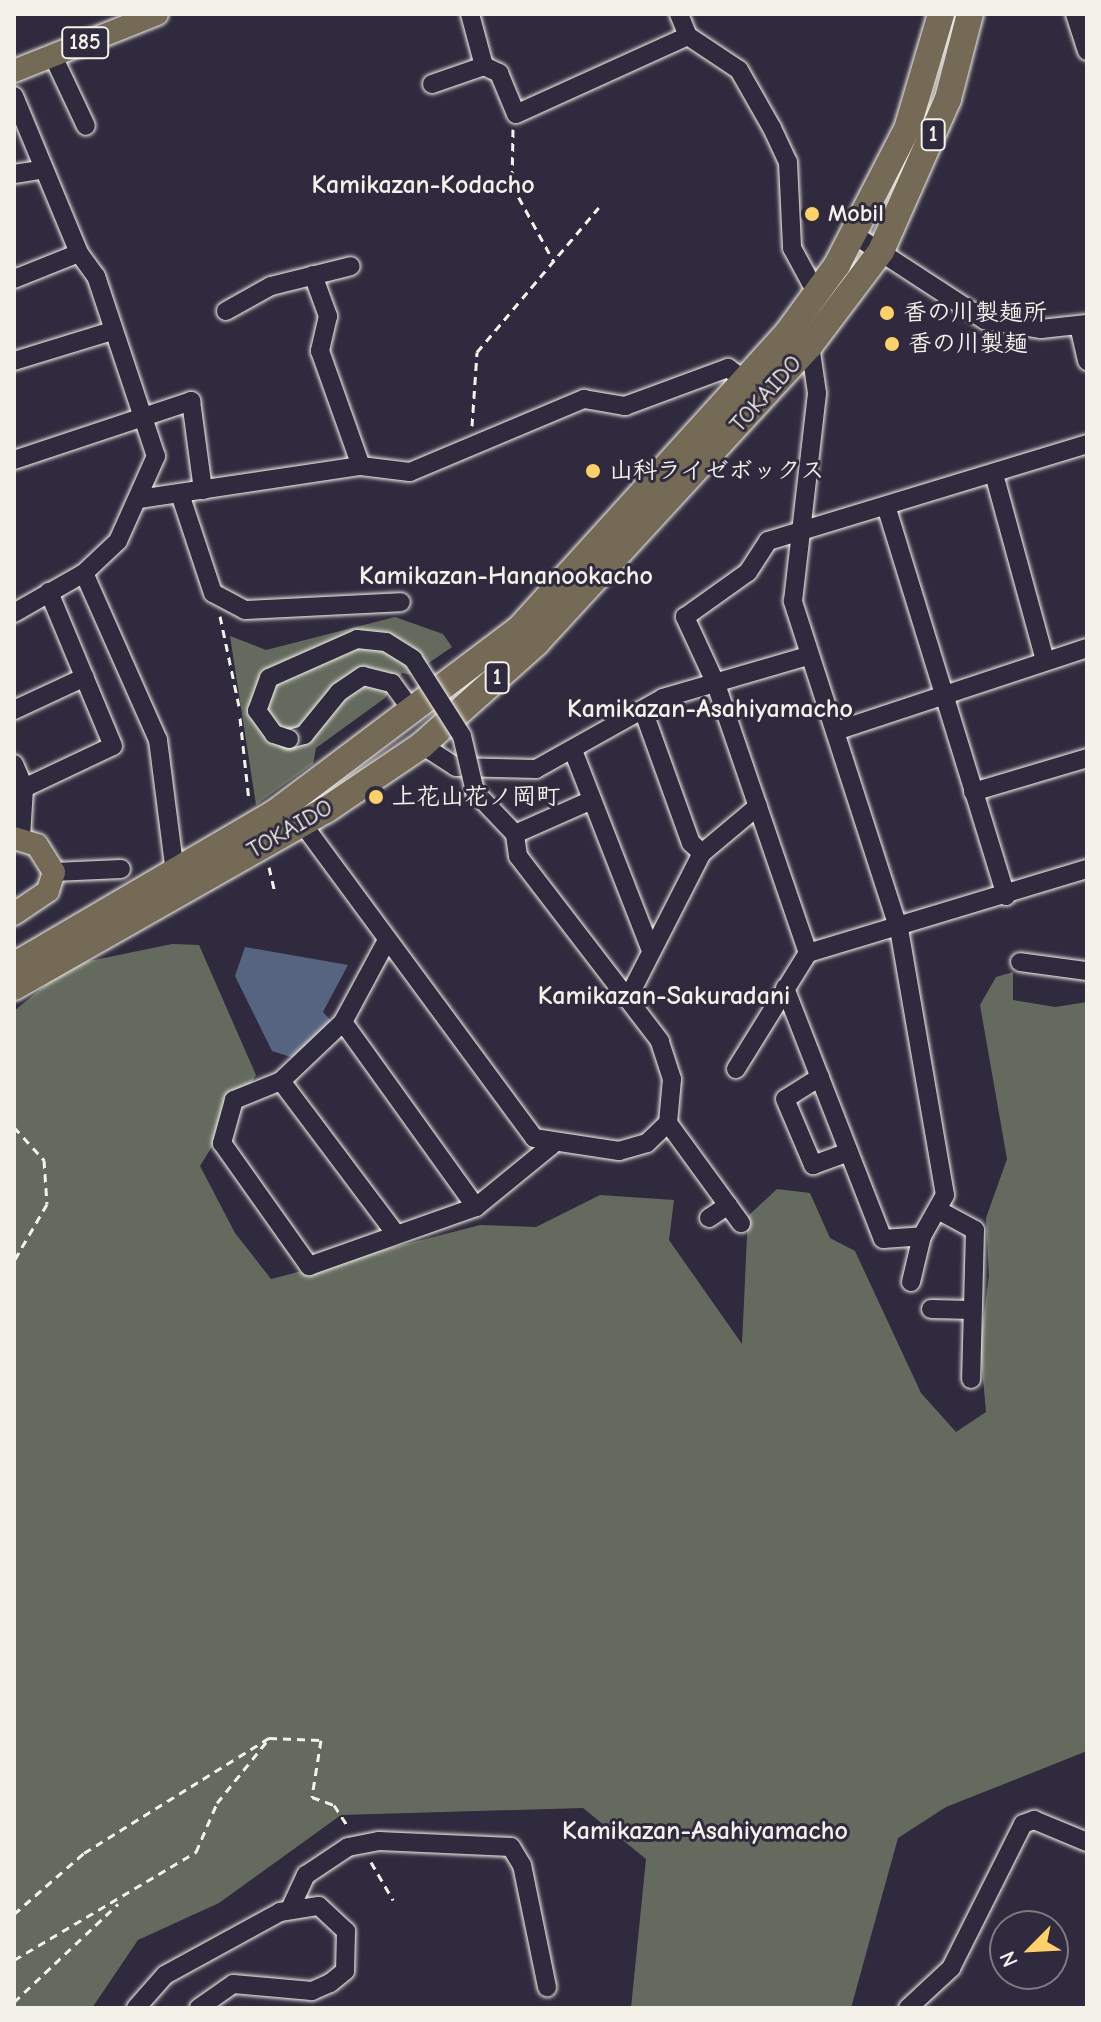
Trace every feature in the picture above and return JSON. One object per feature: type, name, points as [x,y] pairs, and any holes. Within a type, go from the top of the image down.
[{"type":"highway","name":"TOKAIDO","points":[[14,966],[276,812],[520,628],[746,381],[817,294],[856,236],[907,129],[941,14]]},
{"type":"highway","name":"TOKAIDO","points":[[14,987],[302,823],[422,745],[537,642],[810,345],[881,251],[948,99],[970,14]]},
{"type":"main road","name":"185","points":[[14,71],[157,14]]},
{"type":"main road","points":[[14,914],[48,891],[54,872],[48,856],[18,838]]},
{"type":"street","points":[[679,14],[688,36],[739,70],[788,162],[792,248],[817,294]]},
{"type":"street","points":[[1075,14],[1087,51]]},
{"type":"street","points":[[477,16],[468,28],[484,66],[499,73],[516,114],[688,36]]},
{"type":"street","points":[[53,56],[86,126]]},
{"type":"street","points":[[432,84],[484,66]]},
{"type":"street","points":[[14,96],[79,253],[96,276],[156,456],[118,541],[84,573],[14,613]]},
{"type":"street","points":[[14,174],[44,169]]},
{"type":"street","points":[[856,236],[985,320],[1041,329],[1083,325],[1087,361]]},
{"type":"street","points":[[14,279],[79,253]]},
{"type":"street","points":[[226,311],[313,275],[351,266]]},
{"type":"street","points":[[313,275],[328,316],[320,351],[361,466]]},
{"type":"street","points":[[14,361],[112,331]]},
{"type":"street","points":[[810,345],[817,393],[793,601],[808,656],[836,731],[899,930],[945,1195],[922,1236],[911,1282]]},
{"type":"street","points":[[139,499],[181,497],[203,490],[361,466],[410,472],[584,399],[625,406],[728,368],[746,381]]},
{"type":"street","points":[[14,460],[144,421],[191,401],[203,490]]},
{"type":"street","points":[[808,953],[715,682],[685,617],[748,572],[768,541],[887,509],[1087,444]]},
{"type":"street","points":[[994,474],[1045,660]]},
{"type":"street","points":[[181,497],[213,593],[245,610],[401,602]]},
{"type":"street","points":[[887,509],[1006,896]]},
{"type":"street","points":[[84,573],[158,740],[175,872]]},
{"type":"street","points":[[24,788],[113,746],[49,592]]},
{"type":"street","points":[[302,823],[386,942],[534,1138],[552,1145],[619,1151],[647,1143],[668,1123],[672,1079],[660,1041],[518,856],[515,834],[475,792],[462,736],[413,659],[386,642],[357,639],[269,678],[257,711],[274,734],[289,739],[304,735],[339,692],[363,676],[392,683],[412,711]]},
{"type":"street","points":[[836,731],[1087,648]]},
{"type":"street","points":[[422,745],[456,767],[509,772],[574,753],[643,710],[715,682],[808,656]]},
{"type":"street","points":[[14,710],[85,677]]},
{"type":"street","points":[[643,710],[691,843],[702,853]]},
{"type":"street","points":[[574,753],[650,948]]},
{"type":"street","points":[[973,792],[1087,758]]},
{"type":"street","points":[[14,764],[24,788],[18,838]]},
{"type":"street","points":[[515,834],[592,800]]},
{"type":"street","points":[[628,998],[650,948],[702,853],[758,806]]},
{"type":"street","points":[[54,872],[121,869]]},
{"type":"street","points":[[736,1069],[808,953],[899,930],[1087,869]]},
{"type":"street","points":[[386,942],[343,1022],[281,1081],[234,1100],[222,1143],[309,1266],[476,1207],[552,1145]]},
{"type":"street","points":[[1020,962],[1087,971]]},
{"type":"street","points":[[785,988],[883,1239],[922,1236]]},
{"type":"street","points":[[343,1022],[476,1207]]},
{"type":"street","points":[[820,1077],[785,1099],[813,1165],[849,1152]]},
{"type":"street","points":[[281,1081],[396,1234]]},
{"type":"street","points":[[668,1123],[741,1223]]},
{"type":"street","points":[[709,1218],[728,1205]]},
{"type":"street","points":[[938,1210],[975,1230],[971,1379]]},
{"type":"street","points":[[931,1309],[972,1310]]},
{"type":"street","points":[[908,2008],[951,1968],[1026,1821],[1087,1842]]},
{"type":"street","points":[[290,1909],[306,1875],[361,1845],[511,1847],[522,1865],[547,1987]]},
{"type":"street","points":[[136,2008],[165,1975],[290,1909],[319,1906],[334,1913],[346,1931],[345,1971],[312,1991],[233,1984],[199,2008]]},
{"type":"path","points":[[516,114],[512,185],[554,262]]},
{"type":"path","points":[[468,449],[472,363],[599,207]]},
{"type":"path","points":[[213,593],[237,678],[251,808]]},
{"type":"path","points":[[269,867],[274,889]]},
{"type":"path","points":[[14,1127],[44,1160],[47,1204],[14,1261]]},
{"type":"path","points":[[14,1960],[120,1901],[196,1852],[217,1803],[269,1738]]},
{"type":"path","points":[[14,1914],[84,1853],[269,1738],[321,1740],[312,1797],[334,1805],[393,1900]]},
{"type":"path","points":[[14,2002],[120,1901]]},
{"type":"green space","points":[[395,617],[443,634],[452,647],[411,675],[402,673],[385,698],[316,748],[313,764],[256,805],[230,636],[266,650]]},
{"type":"green space","points":[[172,944],[199,945],[256,1075],[200,1166],[235,1233],[271,1279],[480,1225],[536,1227],[600,1195],[674,1200],[669,1240],[742,1344],[748,1216],[777,1189],[810,1193],[830,1238],[855,1251],[921,1393],[956,1432],[986,1412],[980,1345],[989,1276],[986,1218],[1007,1159],[980,1005],[996,977],[1013,972],[1013,1000],[1055,1007],[1087,1002],[1087,1751],[946,1807],[898,1838],[851,2008],[631,2008],[646,1859],[583,1808],[341,1815],[219,1903],[138,1940],[92,2008],[14,2008],[14,1011],[70,965]]},
{"type":"water","points":[[245,947],[348,965],[323,1012],[331,1021],[297,1059],[272,1051],[235,976]]},
{"type":"place","name":"Mobil","points":[[812,214]]},
{"type":"place","name":"香の川製麺所","points":[[887,313]]},
{"type":"place","name":"香の川製麺","points":[[892,344]]},
{"type":"place","name":"山科ライゼボックス","points":[[593,471]]},
{"type":"place","name":"上花山花ノ岡町","points":[[376,797]]},
{"type":"district","name":"Kamikazan-Kodacho","points":[[423,186]]},
{"type":"district","name":"Kamikazan-Hananookacho","points":[[506,577]]},
{"type":"district","name":"Kamikazan-Asahiyamacho","points":[[710,710]]},
{"type":"district","name":"Kamikazan-Sakuradani","points":[[664,997]]},
{"type":"district","name":"Kamikazan-Asahiyamacho","points":[[705,1832]]}]
